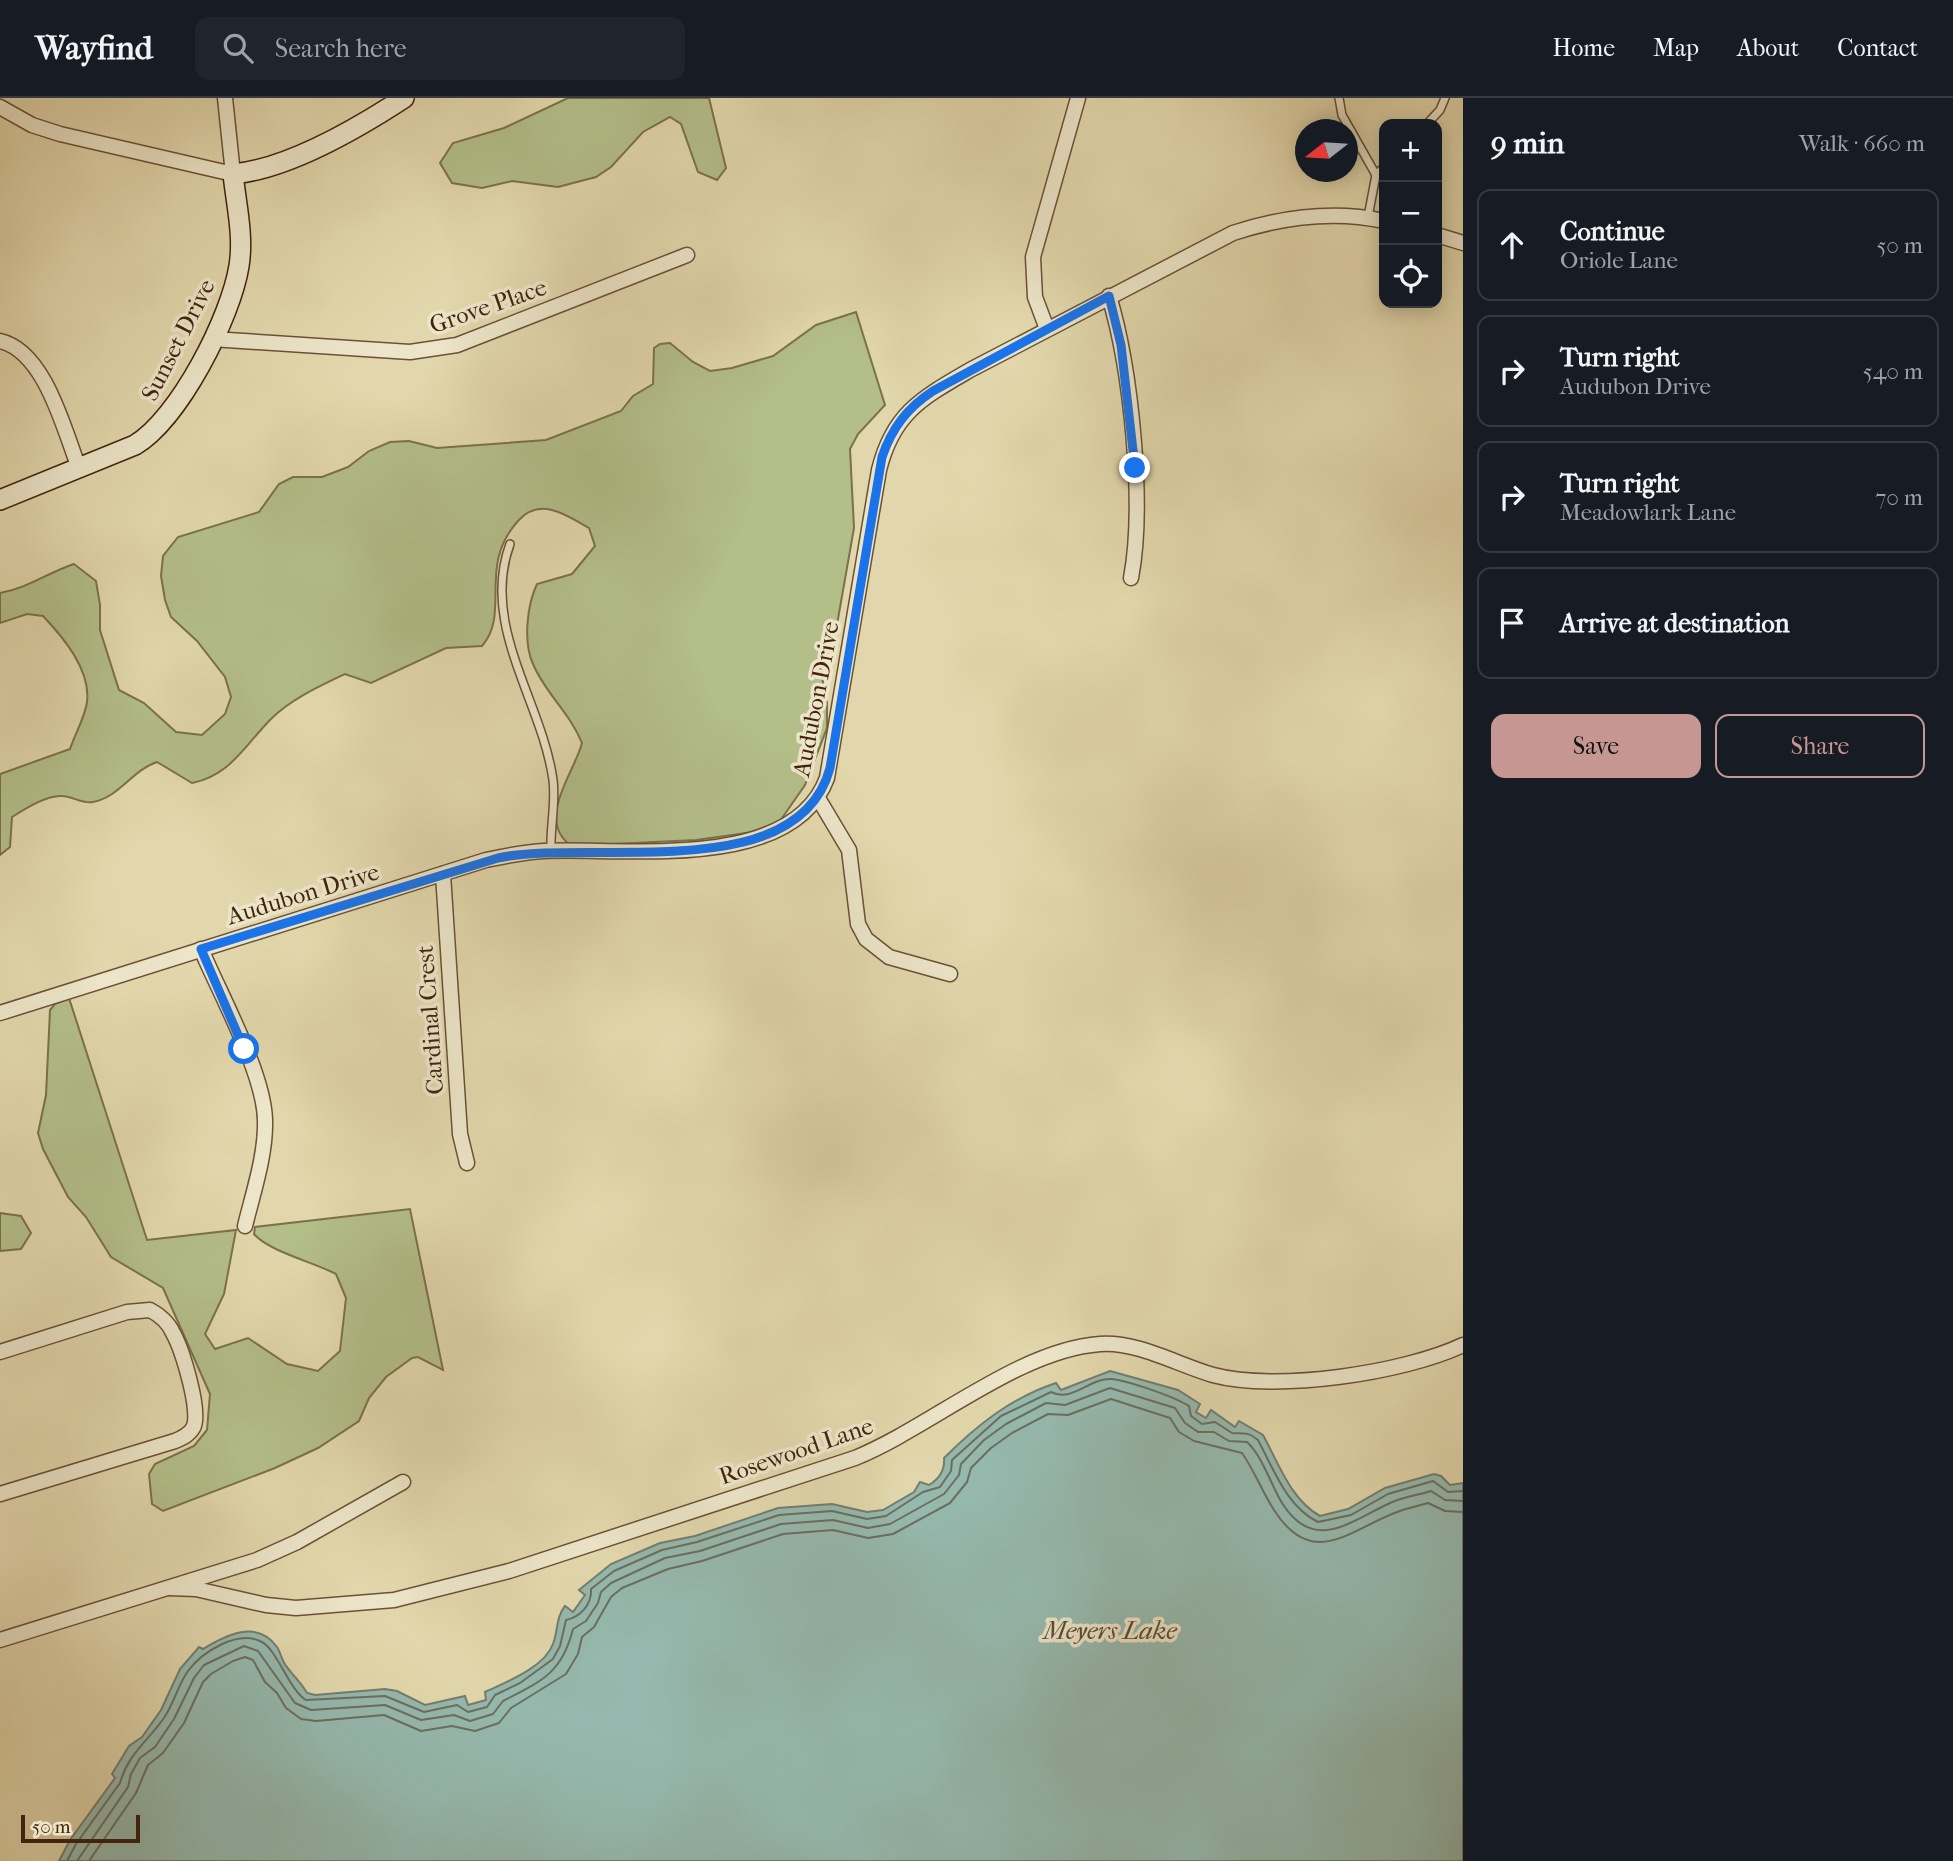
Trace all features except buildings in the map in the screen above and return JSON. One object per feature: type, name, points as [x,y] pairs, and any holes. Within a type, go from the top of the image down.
[{"type":"street","name":"Sunset Drive","points":[[0,500],[135,445],[158,429],[175,407],[230,300],[239,265],[225,98]]},
{"type":"street","points":[[0,107],[32,125],[60,134],[233,174],[261,169],[289,159],[355,127],[404,98]]},
{"type":"street","points":[[1047,329],[1035,296],[1032,257],[1078,98]]},
{"type":"street","name":"Audubon Drive","points":[[0,1013],[509,855],[551,851],[690,849],[728,844],[783,828],[803,815],[818,798],[830,768],[882,457],[891,434],[908,411],[923,397],[1205,246],[1261,224],[1321,215],[1379,220]]},
{"type":"street","points":[[1442,237],[1463,243]]},
{"type":"street","name":"Grove Place","points":[[212,339],[410,352],[434,351],[457,345],[687,255]]},
{"type":"street","points":[[1109,296],[1121,345],[1135,468],[1136,540],[1131,578]]},
{"type":"street","points":[[0,341],[13,345],[28,358],[43,378],[79,468]]},
{"type":"street","points":[[818,798],[849,850],[858,924],[866,939],[889,957],[950,974]]},
{"type":"street","name":"Cardinal Crest","points":[[443,874],[460,1134],[467,1163]]},
{"type":"street","points":[[201,949],[244,1049],[264,1110],[262,1150],[245,1226]]},
{"type":"street","points":[[0,1352],[127,1312],[150,1310],[168,1325],[177,1341],[195,1401],[193,1428],[176,1441],[0,1494]]},
{"type":"street","name":"Rosewood Lane","points":[[169,1588],[196,1589],[266,1605],[296,1608],[358,1605],[435,1592],[855,1458],[891,1442],[1027,1367],[1047,1358],[1101,1344],[1130,1349],[1212,1374],[1252,1382],[1371,1370],[1424,1360],[1463,1345]]},
{"type":"street","points":[[0,1640],[257,1560],[403,1482]]},
{"type":"lane","points":[[1339,98],[1342,115],[1376,175]]},
{"type":"lane","points":[[1432,119],[1440,110],[1445,98]]},
{"type":"lane","points":[[1368,217],[1376,175],[1379,172]]},
{"type":"lane","points":[[510,544],[505,560],[503,610],[508,638],[553,782],[551,851]]},
{"type":"green space","points":[[568,98],[709,98],[726,168],[717,180],[698,172],[681,124],[670,117],[643,132],[611,167],[596,177],[558,187],[512,181],[482,188],[452,183],[440,163],[453,143],[504,128]]},
{"type":"green space","points":[[856,312],[885,405],[858,434],[850,449],[854,528],[838,619],[829,651],[819,662],[827,703],[827,728],[805,785],[780,821],[754,832],[696,840],[571,846],[561,835],[556,823],[560,796],[582,743],[533,664],[527,635],[529,613],[537,584],[572,574],[595,546],[589,528],[562,513],[544,509],[526,514],[506,538],[496,572],[494,619],[482,646],[446,648],[371,683],[345,674],[287,705],[236,758],[206,779],[192,783],[157,762],[140,771],[111,795],[93,802],[62,796],[43,800],[12,817],[10,847],[0,855],[0,774],[70,749],[86,708],[87,690],[85,678],[74,655],[43,616],[27,614],[0,623],[0,593],[20,588],[74,564],[96,581],[100,630],[119,690],[144,703],[176,732],[202,735],[225,714],[231,697],[225,677],[197,641],[171,617],[165,600],[161,576],[163,556],[178,537],[259,512],[279,484],[293,477],[322,477],[348,467],[369,451],[390,442],[409,441],[437,448],[546,440],[621,411],[633,396],[653,384],[654,348],[660,344],[670,343],[693,362],[710,371],[732,368],[773,356],[816,325]]},
{"type":"green space","points":[[69,998],[147,1240],[236,1230],[224,1294],[205,1334],[215,1349],[248,1338],[287,1364],[318,1371],[340,1351],[346,1298],[336,1274],[269,1246],[254,1234],[255,1227],[410,1209],[443,1370],[418,1357],[412,1358],[386,1377],[369,1398],[359,1421],[318,1448],[275,1468],[163,1511],[152,1504],[149,1474],[155,1464],[194,1446],[207,1430],[210,1394],[163,1288],[111,1257],[86,1217],[68,1197],[43,1149],[38,1133],[46,1095],[50,1010],[55,1004]]},
{"type":"green space","points":[[0,1213],[21,1216],[31,1233],[21,1249],[0,1251]]},
{"type":"water","name":"Meyers Lake","points":[[1110,1371],[1178,1390],[1200,1404],[1196,1412],[1206,1418],[1211,1410],[1235,1427],[1239,1421],[1263,1435],[1293,1491],[1320,1516],[1348,1509],[1385,1488],[1434,1474],[1441,1476],[1450,1485],[1463,1483],[1463,1861],[59,1861],[70,1840],[115,1778],[112,1774],[129,1746],[142,1737],[161,1710],[180,1669],[199,1647],[203,1649],[241,1632],[260,1634],[269,1638],[277,1647],[285,1665],[307,1693],[315,1695],[385,1689],[397,1691],[425,1705],[465,1696],[468,1705],[486,1700],[485,1692],[524,1673],[542,1660],[553,1644],[565,1606],[573,1612],[585,1595],[579,1590],[611,1564],[660,1543],[695,1536],[778,1508],[832,1504],[867,1512],[883,1510],[914,1492],[920,1482],[929,1485],[933,1483],[942,1470],[944,1458],[969,1434],[1009,1405],[1056,1383],[1061,1390]]},
{"type":"route","points":[[244,1049],[201,949],[509,855],[542,851],[690,849],[720,846],[772,834],[803,815],[818,798],[830,768],[882,457],[895,426],[923,397],[1109,296],[1121,345],[1135,468]]}]
